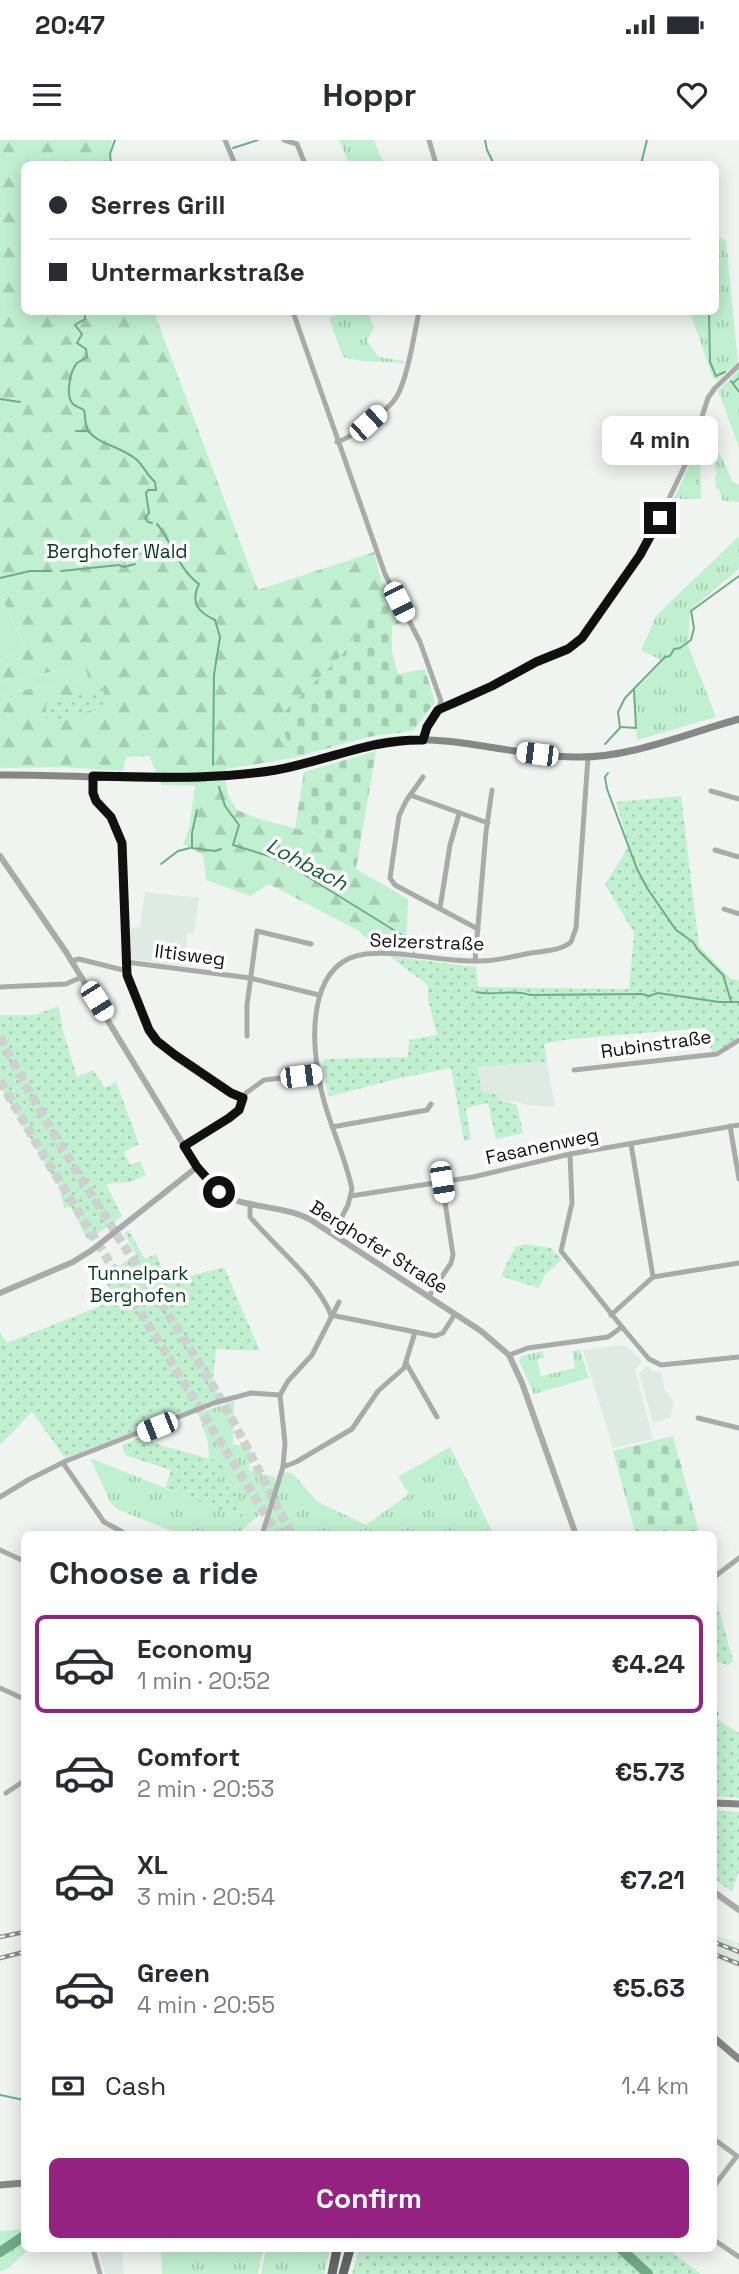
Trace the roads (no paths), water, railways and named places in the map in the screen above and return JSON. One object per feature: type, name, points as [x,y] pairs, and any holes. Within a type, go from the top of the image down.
[{"type":"highway","points":[[344,2271],[349,2252]]},
{"type":"highway","points":[[332,2274],[336,2253]]},
{"type":"main road","points":[[0,775],[241,775],[295,765],[370,744],[400,740],[423,740],[550,756],[588,757],[623,752],[739,719]]},
{"type":"main road","points":[[717,1803],[739,1804]]},
{"type":"main road","points":[[717,2041],[739,2059]]},
{"type":"main road","points":[[0,2185],[21,2183]]},
{"type":"street","points":[[225,140],[234,161]]},
{"type":"street","points":[[284,140],[297,144],[304,161]]},
{"type":"street","points":[[429,140],[435,161]]},
{"type":"street","points":[[293,315],[385,574],[420,642],[440,701],[423,740]]},
{"type":"street","points":[[337,442],[368,423],[397,396],[418,315]]},
{"type":"street","points":[[438,710],[568,649],[582,638],[646,546],[688,460],[708,398],[739,365]]},
{"type":"street","name":"Selzerstraße","points":[[351,1196],[350,1183],[318,1074],[316,1041],[319,995],[326,980],[344,961],[360,955],[377,953],[475,961],[565,947],[575,936],[588,757]]},
{"type":"street","points":[[93,776],[96,801],[111,817],[122,843],[126,883],[124,907],[127,971],[149,1030],[157,1041],[231,1093],[243,1098]]},
{"type":"street","points":[[423,777],[399,816],[390,878],[395,885],[478,929]]},
{"type":"street","points":[[475,961],[492,790]]},
{"type":"street","points":[[711,790],[739,799]]},
{"type":"street","points":[[410,795],[488,824]]},
{"type":"street","points":[[440,908],[452,835],[459,814]]},
{"type":"street","points":[[715,850],[739,857]]},
{"type":"street","name":"Berghofer Straße","points":[[0,856],[72,961],[197,1167],[219,1192],[250,1203],[298,1214],[429,1296],[489,1337],[509,1355],[523,1383],[575,1531]]},
{"type":"street","points":[[724,909],[739,914]]},
{"type":"street","points":[[250,978],[257,931],[311,944]]},
{"type":"street","name":"Iltisweg","points":[[72,961],[79,959],[127,971]]},
{"type":"street","name":"Iltisweg","points":[[127,962],[250,978],[319,995]]},
{"type":"street","points":[[0,987],[66,984],[82,977]]},
{"type":"street","name":"Iltisweg","points":[[247,1036],[250,978]]},
{"type":"street","name":"Rubinstraße","points":[[573,1070],[717,1054],[739,1040]]},
{"type":"street","points":[[184,1146],[239,1110],[243,1098],[264,1080],[318,1074]]},
{"type":"street","points":[[332,1127],[427,1110],[431,1104]]},
{"type":"street","name":"Fasanenweg","points":[[351,1196],[442,1182],[570,1154],[739,1125]]},
{"type":"street","points":[[730,1126],[739,1179]]},
{"type":"street","points":[[631,1144],[653,1277]]},
{"type":"street","points":[[570,1154],[572,1203],[561,1251],[611,1315],[649,1359],[661,1365],[739,1357]]},
{"type":"street","points":[[0,1293],[73,1262],[92,1250],[197,1167]]},
{"type":"street","points":[[429,1296],[451,1263],[453,1255],[442,1182]]},
{"type":"street","points":[[333,1234],[351,1196]]},
{"type":"street","points":[[250,1203],[248,1213],[251,1220],[309,1282],[331,1315]]},
{"type":"street","points":[[611,1315],[653,1277],[739,1263]]},
{"type":"street","points":[[263,1531],[283,1467],[285,1443],[280,1395],[288,1381],[313,1355],[339,1302]]},
{"type":"street","points":[[331,1315],[439,1335],[455,1314]]},
{"type":"street","points":[[509,1355],[528,1348],[608,1337],[622,1327]]},
{"type":"street","points":[[283,1467],[352,1429],[378,1391],[401,1372],[407,1363],[415,1332]]},
{"type":"street","points":[[407,1363],[437,1417]]},
{"type":"street","points":[[0,1497],[63,1463],[232,1397],[259,1392],[280,1395]]},
{"type":"street","points":[[698,1418],[739,1428]]},
{"type":"street","points":[[63,1463],[104,1522],[121,1531]]},
{"type":"street","points":[[0,1550],[21,1560]]},
{"type":"street","points":[[717,1575],[739,1558]]},
{"type":"street","points":[[0,1688],[21,1698]]},
{"type":"street","points":[[5,1793],[21,1783]]},
{"type":"street","points":[[717,1894],[739,1910]]},
{"type":"street","points":[[717,2142],[737,2156],[717,2182]]},
{"type":"street","points":[[717,2242],[739,2257]]},
{"type":"street","points":[[94,2252],[100,2274]]},
{"type":"waterway","name":"Lohbach","points":[[111,161],[115,140]]},
{"type":"waterway","points":[[233,148],[258,140]]},
{"type":"waterway","points":[[485,140],[492,161]]},
{"type":"waterway","points":[[642,161],[647,140]]},
{"type":"waterway","name":"Lohbach","points":[[85,315],[85,319],[75,325],[82,334],[77,343],[86,349],[87,357],[77,363],[72,372],[69,395],[74,405],[84,410],[87,430],[99,440],[131,456],[155,482],[156,490],[148,490],[146,493],[149,513],[145,518],[152,523]]},
{"type":"waterway","points":[[709,315],[710,362],[716,376],[725,372]]},
{"type":"waterway","points":[[733,383],[739,378]]},
{"type":"waterway","points":[[731,381],[739,392]]},
{"type":"waterway","points":[[0,399],[20,402]]},
{"type":"waterway","points":[[76,431],[88,431]]},
{"type":"waterway","name":"Lohbach","points":[[157,524],[186,571],[199,584],[195,597],[197,606],[215,620],[220,637],[214,675],[213,765]]},
{"type":"waterway","points":[[153,558],[168,546]]},
{"type":"waterway","points":[[61,571],[135,564]]},
{"type":"waterway","points":[[0,578],[30,571],[51,571]]},
{"type":"waterway","points":[[605,744],[620,728],[618,712],[625,698],[665,657],[670,656],[674,649],[691,640],[694,628],[691,611],[739,576]]},
{"type":"waterway","points":[[621,727],[636,728],[634,690]]},
{"type":"waterway","points":[[608,773],[605,777],[607,789],[637,869],[647,888],[676,930],[693,942],[723,975],[731,1001]]},
{"type":"waterway","name":"Lohbach","points":[[219,787],[225,806],[239,825],[233,845],[272,857],[292,867],[405,937],[414,952]]},
{"type":"waterway","points":[[197,810],[192,848],[215,851],[221,849]]},
{"type":"waterway","points":[[161,864],[178,851],[190,848]]},
{"type":"waterway","name":"Lohbach","points":[[476,992],[649,996],[658,993],[719,1002],[739,1002]]},
{"type":"waterway","points":[[0,2095],[21,2099]]},
{"type":"waterway","points":[[0,2252],[21,2238]]},
{"type":"waterway","points":[[624,2252],[648,2274]]},
{"type":"tunnel","points":[[0,1037],[50,1128],[217,1393],[290,1531]]},
{"type":"tunnel","points":[[0,1081],[276,1531]]},
{"type":"railway","points":[[0,1937],[21,1933]]},
{"type":"railway","points":[[717,1943],[739,1952]]},
{"type":"railway","points":[[0,1958],[21,1953]]},
{"type":"railway","points":[[717,1955],[739,1964]]},
{"type":"park label","name":"Berghofer Wald","points":[[117,551]]},
{"type":"park label","name":"Tunnelpark Berghofen","points":[[138,1284]]}]
